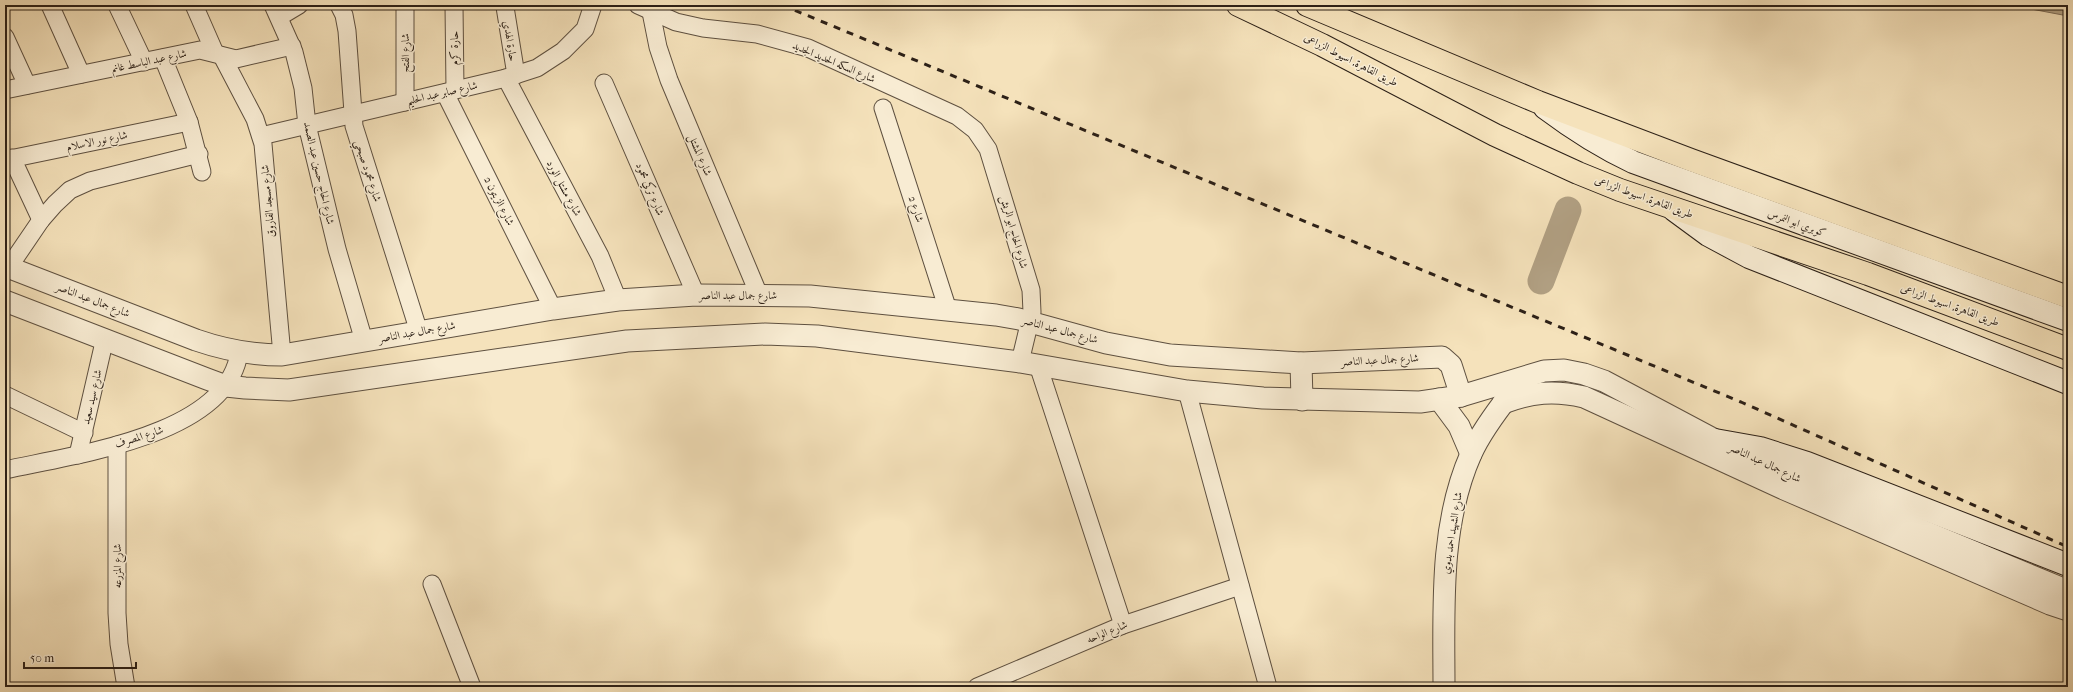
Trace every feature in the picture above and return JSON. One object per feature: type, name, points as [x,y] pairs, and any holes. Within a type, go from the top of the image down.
[{"type":"highway","name":"طريق القاهرة, اسيوط الزراعى","points":[[1238,5],[1322,45],[1495,136],[1578,173],[1671,208],[1868,274],[2068,349]]},
{"type":"highway","points":[[1307,5],[1538,102],[1691,160],[2068,297]]},
{"type":"main road","name":"كوبري ابو النمرس","points":[[1538,102],[1576,131],[1604,148],[1633,162],[2068,320]]},
{"type":"main road","points":[[1671,208],[1708,235],[1748,257],[2068,382]]},
{"type":"main road","points":[[1715,440],[1760,448],[1807,463],[2068,565]]},
{"type":"street","points":[[50,5],[81,74]]},
{"type":"street","points":[[117,5],[144,62]]},
{"type":"street","name":"شارع مسجد الفاروق","points":[[194,5],[219,55],[255,119],[261,136],[282,355]]},
{"type":"street","points":[[276,11],[299,5]]},
{"type":"street","name":"شارع محمود صبحي","points":[[339,5],[344,15],[347,31],[352,114],[357,136],[419,332]]},
{"type":"street","name":"شارع الفتح","points":[[404,5],[405,102]]},
{"type":"street","name":"حارة كرم","points":[[450,91],[454,5]]},
{"type":"street","name":"شارع صابر عبد الحليم","points":[[261,136],[511,76],[537,68],[563,51],[585,29],[593,5]]},
{"type":"street","name":"حارة الهدي","points":[[505,7],[511,76]]},
{"type":"street","name":"شارع السكه الحديد الجديد","points":[[645,9],[676,22],[703,28],[756,34],[808,48],[957,116]]},
{"type":"street","name":"شارع المشتل","points":[[645,9],[668,80],[759,295]]},
{"type":"street","name":"شارع الحاج حسين عبد الصمد","points":[[276,11],[292,46],[303,88],[307,125],[337,249],[364,341]]},
{"type":"street","points":[[5,37],[27,85]]},
{"type":"street","name":"شارع عبد الباسط غانم","points":[[5,90],[200,50],[236,59],[292,46]]},
{"type":"street","points":[[163,58],[190,122],[199,154],[202,172]]},
{"type":"street","name":"شارع مشتل الورد","points":[[511,76],[600,256],[618,300]]},
{"type":"street","name":"شارع تركي محمود","points":[[604,82],[696,295]]},
{"type":"street","name":"شارع الزيتون 2","points":[[450,91],[553,309]]},
{"type":"street","name":"شارع 2","points":[[883,108],[948,310]]},
{"type":"street","name":"شارع الحاج ابو الريش","points":[[957,116],[975,130],[988,149],[996,171],[1031,290],[1033,307],[1030,322],[1029,364]]},
{"type":"street","name":"شارع نور الاسلام","points":[[8,159],[190,122]]},
{"type":"street","points":[[7,267],[41,220],[70,190],[90,180],[199,154]]},
{"type":"street","points":[[8,159],[41,220]]},
{"type":"street","name":"شارع جمال عبد الناصر","points":[[7,267],[196,340],[224,350],[239,353],[282,355],[553,309],[618,300],[696,295],[810,296],[996,315],[1030,322],[1106,343],[1170,355],[1301,363],[1442,357],[1450,365],[1461,396]]},
{"type":"street","name":"شارع جمال عبد الناصر","points":[[5,301],[105,338],[226,386],[267,391],[289,390],[627,340],[765,334],[817,336],[1029,364],[1188,391],[1302,400],[1406,402],[1440,399],[1461,396],[1544,371],[1584,374],[1604,381],[1715,440],[1830,492],[2068,591]]},
{"type":"street","name":"شارع سيد سعيد","points":[[78,455],[105,338]]},
{"type":"street","name":"شارع المصرف","points":[[5,470],[78,455],[117,445],[169,428],[189,416],[226,386],[233,376],[239,353]]},
{"type":"street","points":[[1301,363],[1302,400]]},
{"type":"street","points":[[1029,364],[1123,625]]},
{"type":"street","name":"شارع الشهيد احمد بدوي","points":[[1444,687],[1444,601],[1449,542],[1461,484],[1471,454],[1483,433],[1503,403],[1527,375]]},
{"type":"street","points":[[1188,391],[1268,687]]},
{"type":"street","name":"شارع جمال عبد الناصر","points":[[1503,403],[1528,394],[1555,392],[1584,397],[1784,489],[2050,604],[2068,610]]},
{"type":"street","points":[[5,395],[84,433]]},
{"type":"street","points":[[1440,399],[1459,426],[1471,454]]},
{"type":"street","name":"شارع المزرعه","points":[[117,445],[117,613],[119,644],[126,687]]},
{"type":"street","points":[[432,584],[472,687]]},
{"type":"street","name":"شارع الواحه","points":[[977,687],[1123,625],[1240,586]]},
{"type":"shaded area","points":[[2010,5],[2068,5],[2068,16]]},
{"type":"waterway","points":[[1541,281],[1568,210]]},
{"type":"railway","points":[[782,5],[1741,402],[2068,547]]}]
